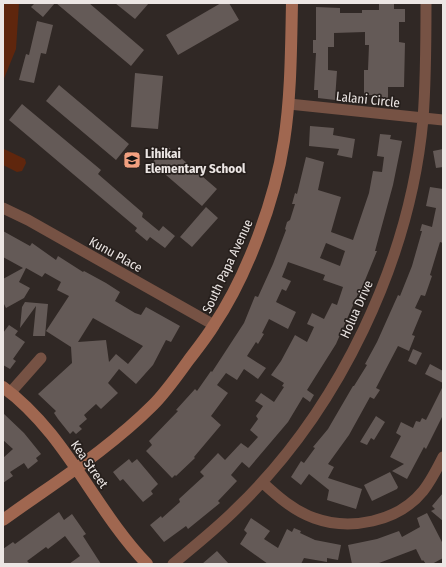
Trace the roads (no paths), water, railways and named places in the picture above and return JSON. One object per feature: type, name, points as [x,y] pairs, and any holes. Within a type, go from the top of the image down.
[{"type":"street","name":"South Papa Avenue","points":[[3,520],[97,453],[153,405],[214,325],[244,267],[273,194],[284,142],[289,104],[292,3]]},
{"type":"street","name":"Holua Drive","points":[[173,564],[236,510],[262,482],[299,436],[319,407],[346,362],[377,300],[405,213],[415,171],[423,119],[426,73],[426,3]]},
{"type":"street","name":"Lalani Circle","points":[[289,104],[443,120]]},
{"type":"street","name":"Kunu Place","points":[[3,208],[28,220],[214,325]]},
{"type":"street","points":[[7,390],[41,358]]},
{"type":"street","name":"Kea Street","points":[[7,390],[48,430],[114,524],[147,564]]},
{"type":"street","points":[[262,482],[296,509],[314,518],[349,524],[371,522],[396,512],[415,499],[422,492],[443,457]]},
{"type":"place","name":"Lihikai Elementary School","points":[[132,160]]}]
